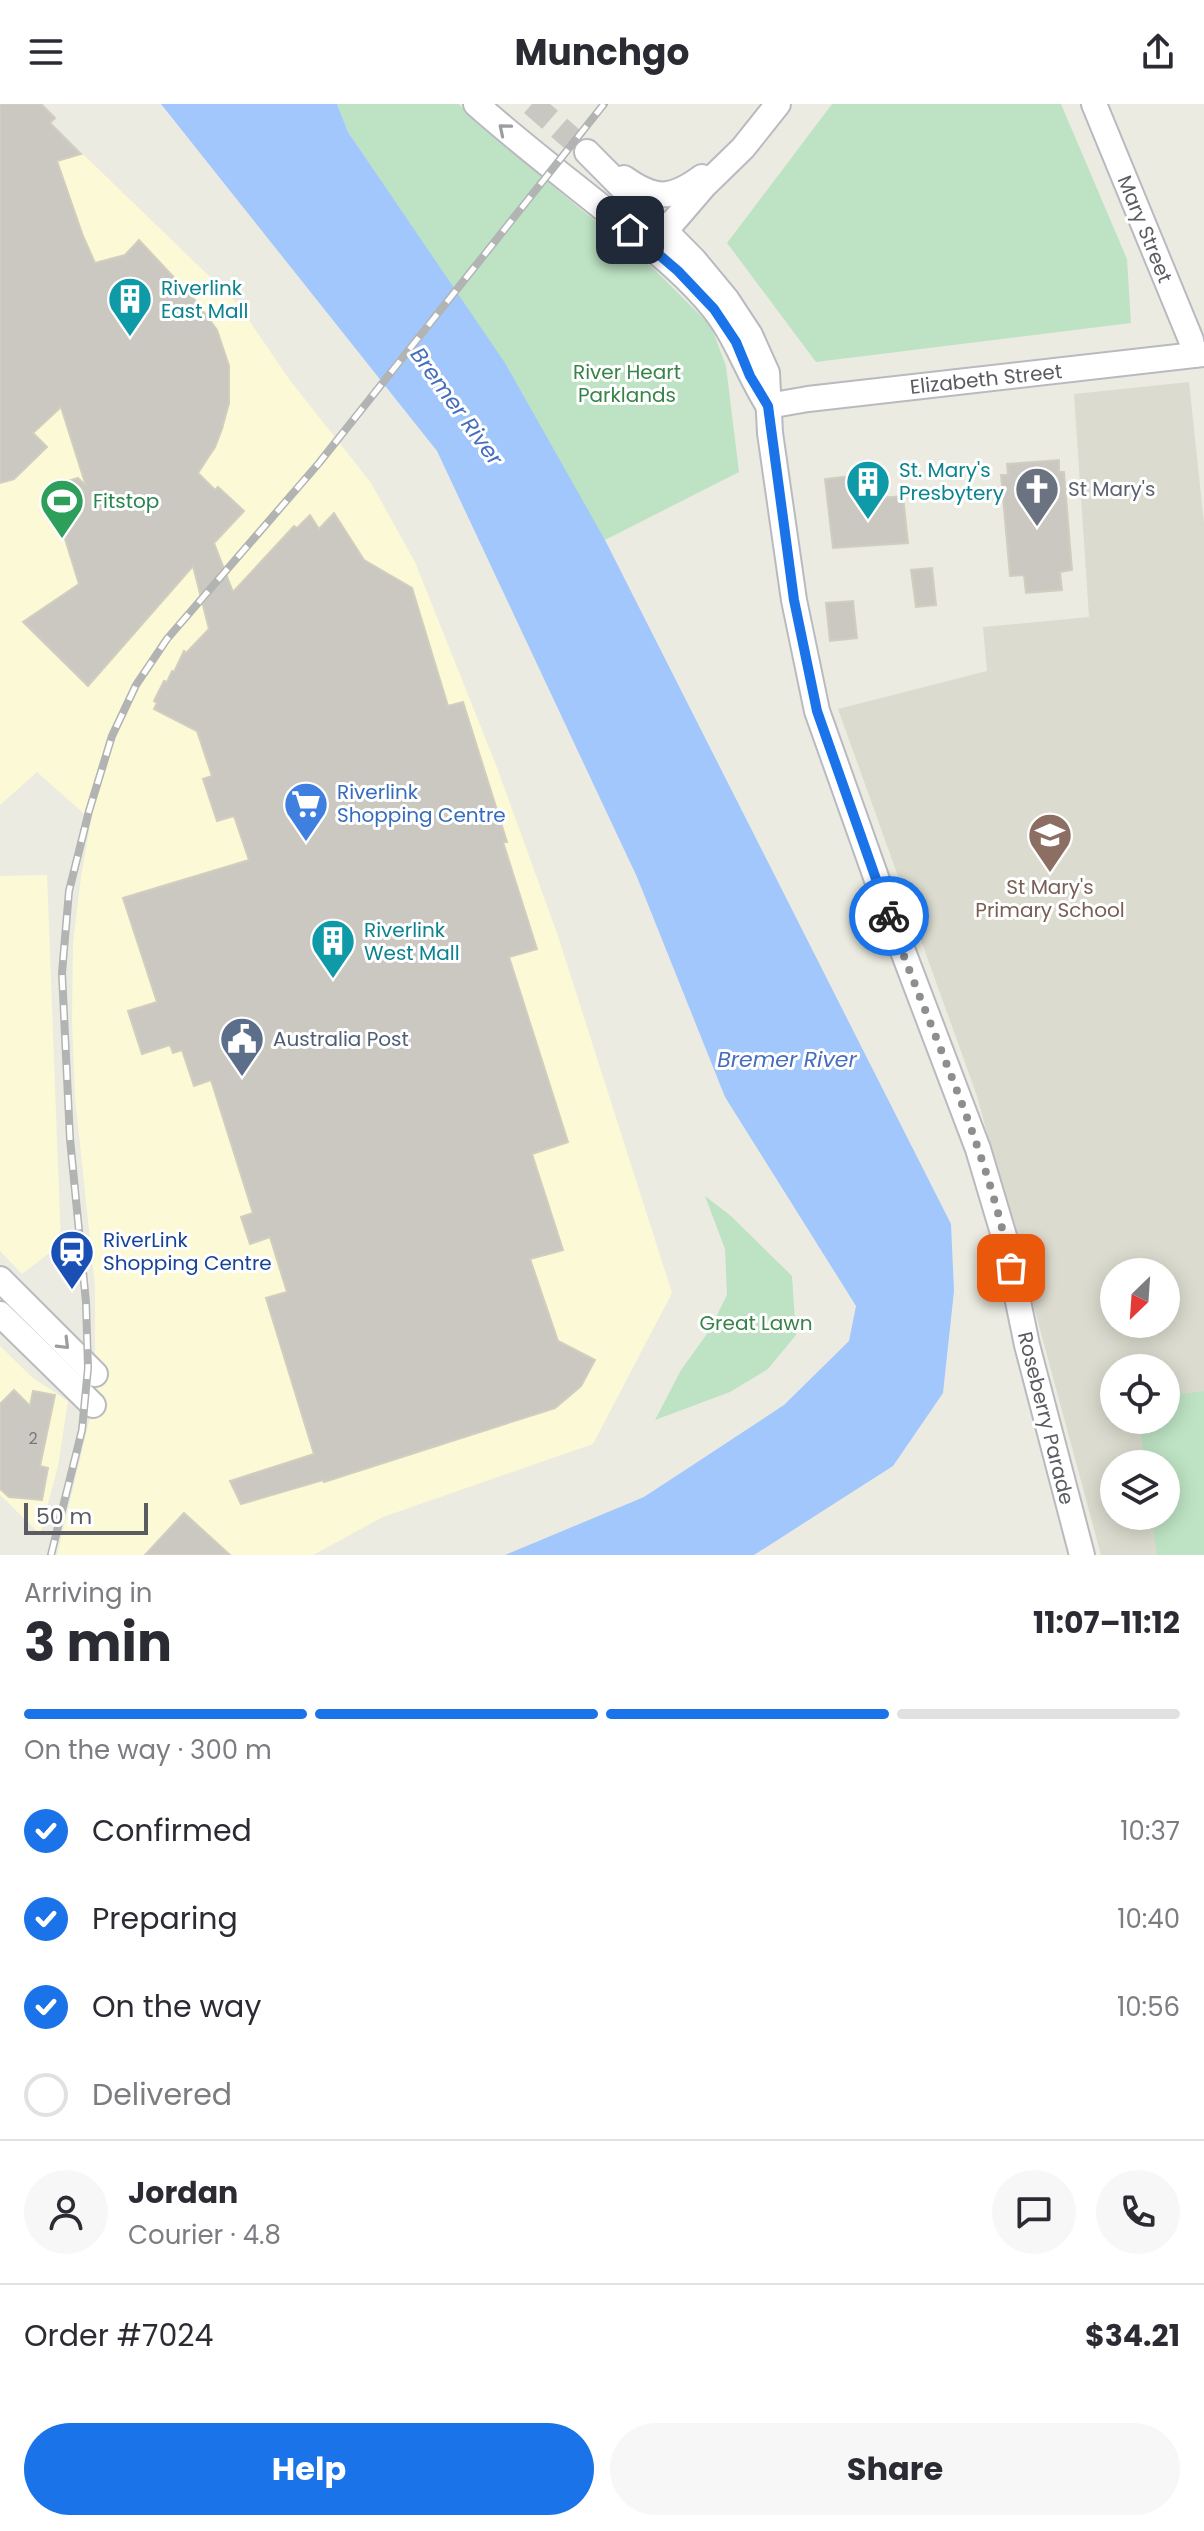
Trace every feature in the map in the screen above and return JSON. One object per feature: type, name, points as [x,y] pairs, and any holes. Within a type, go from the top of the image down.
[{"type":"street","points":[[476,104],[664,245]]},
{"type":"street","points":[[664,245],[710,200],[743,148],[778,104]]},
{"type":"street","name":"Mary Street","points":[[1094,104],[1199,355]]},
{"type":"street","points":[[743,148],[686,188],[669,195],[653,195],[638,188],[589,153],[725,323],[768,406]]},
{"type":"street","name":"Elizabeth Street","points":[[768,406],[1199,355]]},
{"type":"street","name":"Roseberry Parade","points":[[768,406],[794,600],[817,711],[893,925],[978,1149],[1006,1243],[1027,1345],[1082,1555]]},
{"type":"street","points":[[0,1279],[95,1374]]},
{"type":"street","points":[[0,1314],[93,1405]]},
{"type":"shaded area","name":"Riverlink Shopping Centre","points":[[0,104],[31,104],[237,303],[289,379],[371,483],[415,562],[496,765],[558,936],[672,1293],[593,1444],[383,1517],[313,1555],[57,1555],[93,1405],[95,1374],[95,1287],[75,1097],[72,1021],[73,944],[91,820],[37,772],[0,805]]},
{"type":"shaded area","name":"St Mary's Primary School","points":[[1189,382],[1204,523],[1204,1555],[1101,1555],[977,1096],[838,709],[987,671],[983,627],[1089,617],[1074,394]]},
{"type":"shaded area","points":[[47,875],[61,1244],[22,1274],[0,1251],[0,876]]},
{"type":"shaded area","points":[[0,1346],[33,1378],[68,1401],[58,1466],[40,1534],[0,1495]]},
{"type":"green space","name":"River Heart Parklands","points":[[337,104],[459,104],[481,127],[656,271],[711,326],[726,366],[739,472],[605,540],[475,321],[348,132]]},
{"type":"green space","points":[[832,104],[1061,104],[1127,259],[1131,323],[816,362],[727,243]]},
{"type":"green space","name":"Great Lawn","points":[[705,1196],[731,1216],[792,1276],[796,1335],[768,1369],[730,1392],[655,1420],[681,1370],[709,1331],[727,1295],[725,1249]]},
{"type":"green space","points":[[1204,1391],[1204,1555],[1157,1555],[1154,1530],[1180,1530],[1180,1450],[1143,1450],[1141,1434],[1180,1434],[1180,1394]]},
{"type":"water","name":"Bremer River","points":[[161,104],[337,104],[348,132],[505,363],[605,540],[951,1224],[954,1291],[943,1393],[893,1466],[754,1555],[505,1555],[644,1497],[784,1405],[849,1341],[856,1306],[725,1097],[637,877],[437,451]]},
{"type":"building","name":"Riverlink West Mall","points":[[0,104],[41,104],[55,118],[50,123],[81,154],[57,161],[95,263],[125,255],[139,240],[194,299],[217,330],[229,366],[229,403],[215,447],[198,473],[244,511],[214,543],[233,592],[294,526],[297,528],[310,515],[319,529],[334,513],[364,560],[412,588],[448,706],[463,702],[537,949],[509,957],[568,1142],[532,1154],[563,1250],[530,1259],[558,1341],[595,1360],[581,1386],[555,1408],[324,1482],[241,1504],[230,1481],[314,1454],[266,1298],[287,1292],[270,1237],[250,1244],[241,1217],[253,1213],[211,1080],[194,1086],[182,1050],[173,1053],[170,1045],[142,1054],[128,1011],[157,1002],[123,898],[249,860],[234,816],[217,821],[203,779],[212,776],[197,731],[154,709],[157,703],[154,701],[164,681],[167,682],[174,672],[184,651],[186,653],[209,629],[193,566],[88,686],[23,622],[79,584],[49,487],[78,478],[86,486],[61,407],[33,433],[47,447],[14,479],[0,483]]},
{"type":"building","name":"St Mary's","points":[[1059,460],[1059,472],[1064,472],[1072,570],[1060,572],[1062,590],[1026,593],[1024,575],[1010,576],[1001,475],[1008,475],[1007,464]]},
{"type":"building","name":"St. Mary's Presbytery","points":[[875,473],[879,498],[903,496],[908,543],[833,548],[825,479]]},
{"type":"building","points":[[932,568],[936,605],[916,607],[911,570]]},
{"type":"building","points":[[853,601],[857,638],[830,641],[826,603]]},
{"type":"building","points":[[14,1390],[30,1406],[33,1391],[55,1395],[40,1466],[48,1468],[42,1500],[9,1497],[0,1489],[0,1404]]},
{"type":"building","points":[[184,1513],[230,1555],[145,1555]]},
{"type":"tunnel","points":[[532,104],[587,152]]},
{"type":"railway","points":[[51,1555],[82,1430],[88,1368],[86,1302],[70,1139],[62,973],[69,891],[112,736],[136,685],[167,639],[319,463],[604,104]]},
{"type":"way so far","points":[[889,916],[978,1149],[1011,1268]]},
{"type":"place","name":"Riverlink East Mall","points":[[130,338]]},
{"type":"place","name":"St. Mary's Presbytery","points":[[868,521]]},
{"type":"place","name":"St Mary's","points":[[1037,528]]},
{"type":"place","name":"Fitstop","points":[[62,540]]},
{"type":"place","name":"Riverlink Shopping Centre","points":[[306,843]]},
{"type":"place","name":"St Mary's Primary School","points":[[1050,874]]},
{"type":"place","name":"Riverlink West Mall","points":[[333,980]]},
{"type":"place","name":"Australia Post","points":[[242,1078]]},
{"type":"place","name":"RiverLink Shopping Centre","points":[[72,1291]]},
{"type":"route","points":[[630,230],[678,271],[725,323],[768,406],[794,600],[817,711],[889,916]]}]
